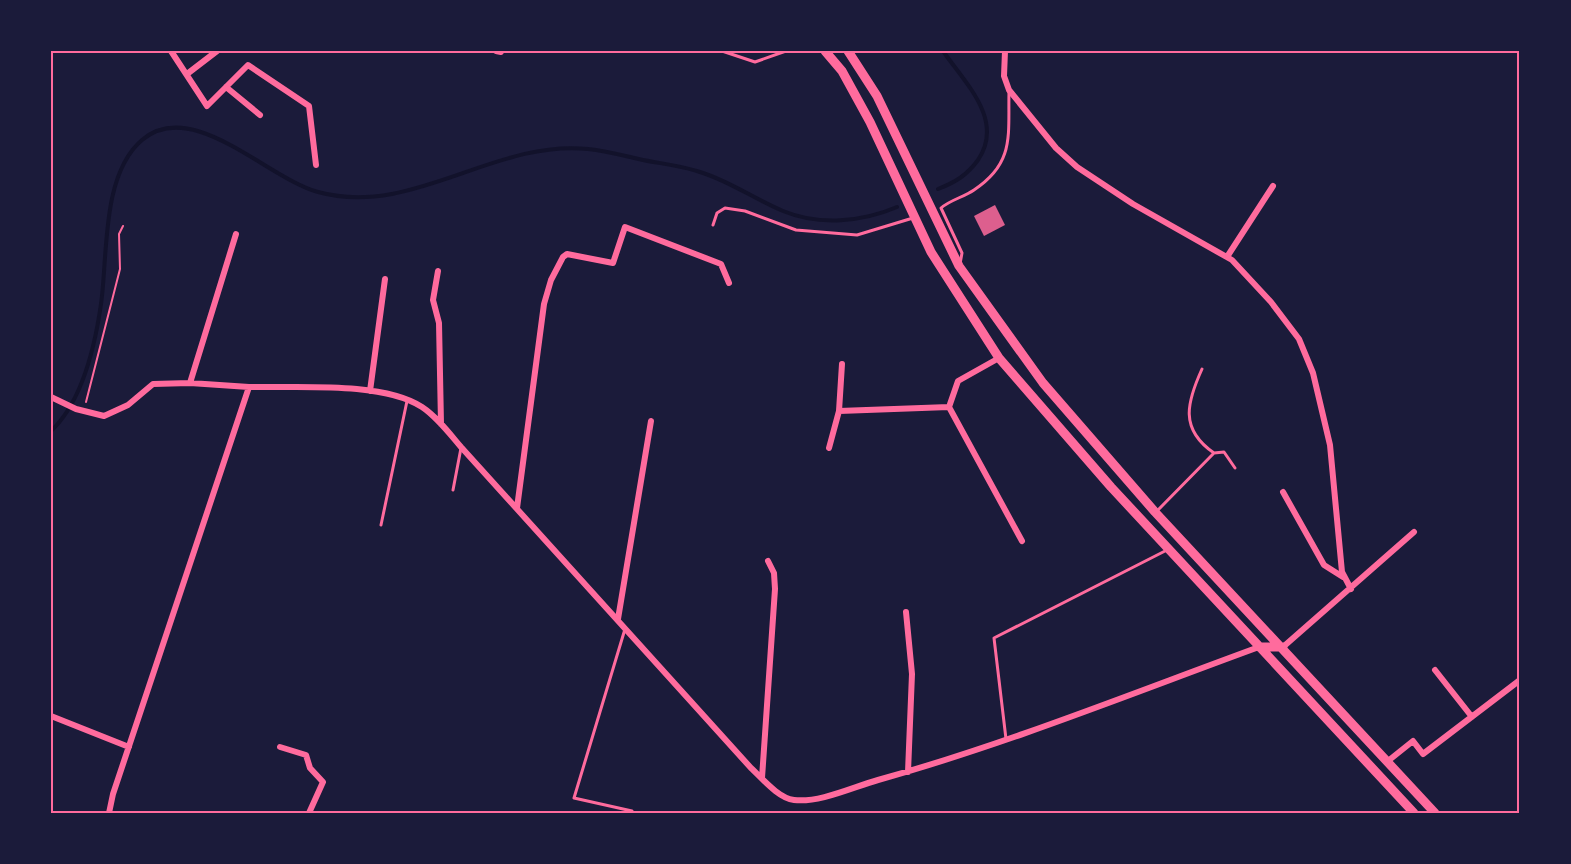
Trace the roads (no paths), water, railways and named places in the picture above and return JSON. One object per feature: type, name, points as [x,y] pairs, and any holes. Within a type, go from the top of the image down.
[{"type":"main road","points":[[825,51],[842,71],[870,122],[931,252],[999,358],[1056,426],[1168,549],[1414,813]]},
{"type":"main road","points":[[848,51],[877,96],[960,266],[1043,384],[1155,512],[1435,813]]},
{"type":"main road","points":[[1259,647],[1283,647]]},
{"type":"street","points":[[171,51],[207,106],[248,65],[309,106],[316,165]]},
{"type":"street","points":[[187,74],[217,51]]},
{"type":"street","points":[[496,51],[501,51]]},
{"type":"street","points":[[1005,51],[1004,76],[1009,90],[1056,148],[1077,166],[1132,204],[1227,257],[1271,302],[1299,339],[1313,373],[1330,445],[1342,572],[1351,589]]},
{"type":"street","points":[[226,87],[260,115]]},
{"type":"street","points":[[1227,257],[1273,186]]},
{"type":"street","points":[[517,508],[544,304],[551,280],[563,257],[570,253],[613,263],[622,230],[625,227],[721,264],[729,283]]},
{"type":"street","points":[[190,383],[236,234]]},
{"type":"street","points":[[438,271],[433,300],[439,323],[441,424]]},
{"type":"street","points":[[370,391],[385,279]]},
{"type":"street","points":[[999,358],[958,381],[949,407],[1022,541]]},
{"type":"street","points":[[829,448],[839,411],[842,364]]},
{"type":"street","points":[[54,398],[76,409],[104,416],[128,405],[153,384],[190,383],[370,391],[408,399],[427,411],[441,424],[762,778],[793,800],[820,797],[908,772],[1259,647]]},
{"type":"street","points":[[109,813],[249,387]]},
{"type":"street","points":[[839,411],[949,407]]},
{"type":"street","points":[[618,619],[651,421]]},
{"type":"street","points":[[1283,492],[1324,565],[1346,579]]},
{"type":"street","points":[[1283,647],[1414,532]]},
{"type":"street","points":[[762,778],[775,589],[774,573],[768,561]]},
{"type":"street","points":[[906,612],[912,674],[908,772]]},
{"type":"street","points":[[1435,670],[1472,717]]},
{"type":"street","points":[[1388,761],[1413,741],[1423,753],[1520,680]]},
{"type":"street","points":[[51,716],[129,747]]},
{"type":"street","points":[[280,747],[306,755],[310,768],[323,782],[309,813]]},
{"type":"lane","points":[[722,51],[755,62],[786,51]]},
{"type":"lane","points":[[960,266],[962,253],[941,208],[975,190],[1001,167],[1008,144],[1009,90]]},
{"type":"lane","points":[[713,225],[717,213],[725,208],[745,211],[798,230],[857,235],[915,218]]},
{"type":"lane","points":[[1202,369],[1188,408],[1190,423],[1197,436],[1214,453]]},
{"type":"lane","points":[[381,525],[408,399]]},
{"type":"lane","points":[[453,490],[461,447]]},
{"type":"lane","points":[[1155,512],[1214,453],[1224,452],[1235,468]]},
{"type":"lane","points":[[1006,739],[994,639],[1168,549]]},
{"type":"lane","points":[[625,627],[574,798],[632,811]]},
{"type":"waterway","points":[[938,189],[961,178],[970,170],[985,145],[987,131],[985,116],[979,103],[943,51]]},
{"type":"waterway","points":[[51,431],[62,419],[79,389],[91,355],[101,304],[109,217],[119,174],[129,155],[142,140],[162,129],[183,128],[206,134],[298,184],[318,192],[353,197],[387,195],[420,187],[519,155],[553,149],[588,149],[696,171],[724,181],[783,211],[811,219],[855,219],[897,207]]}]
